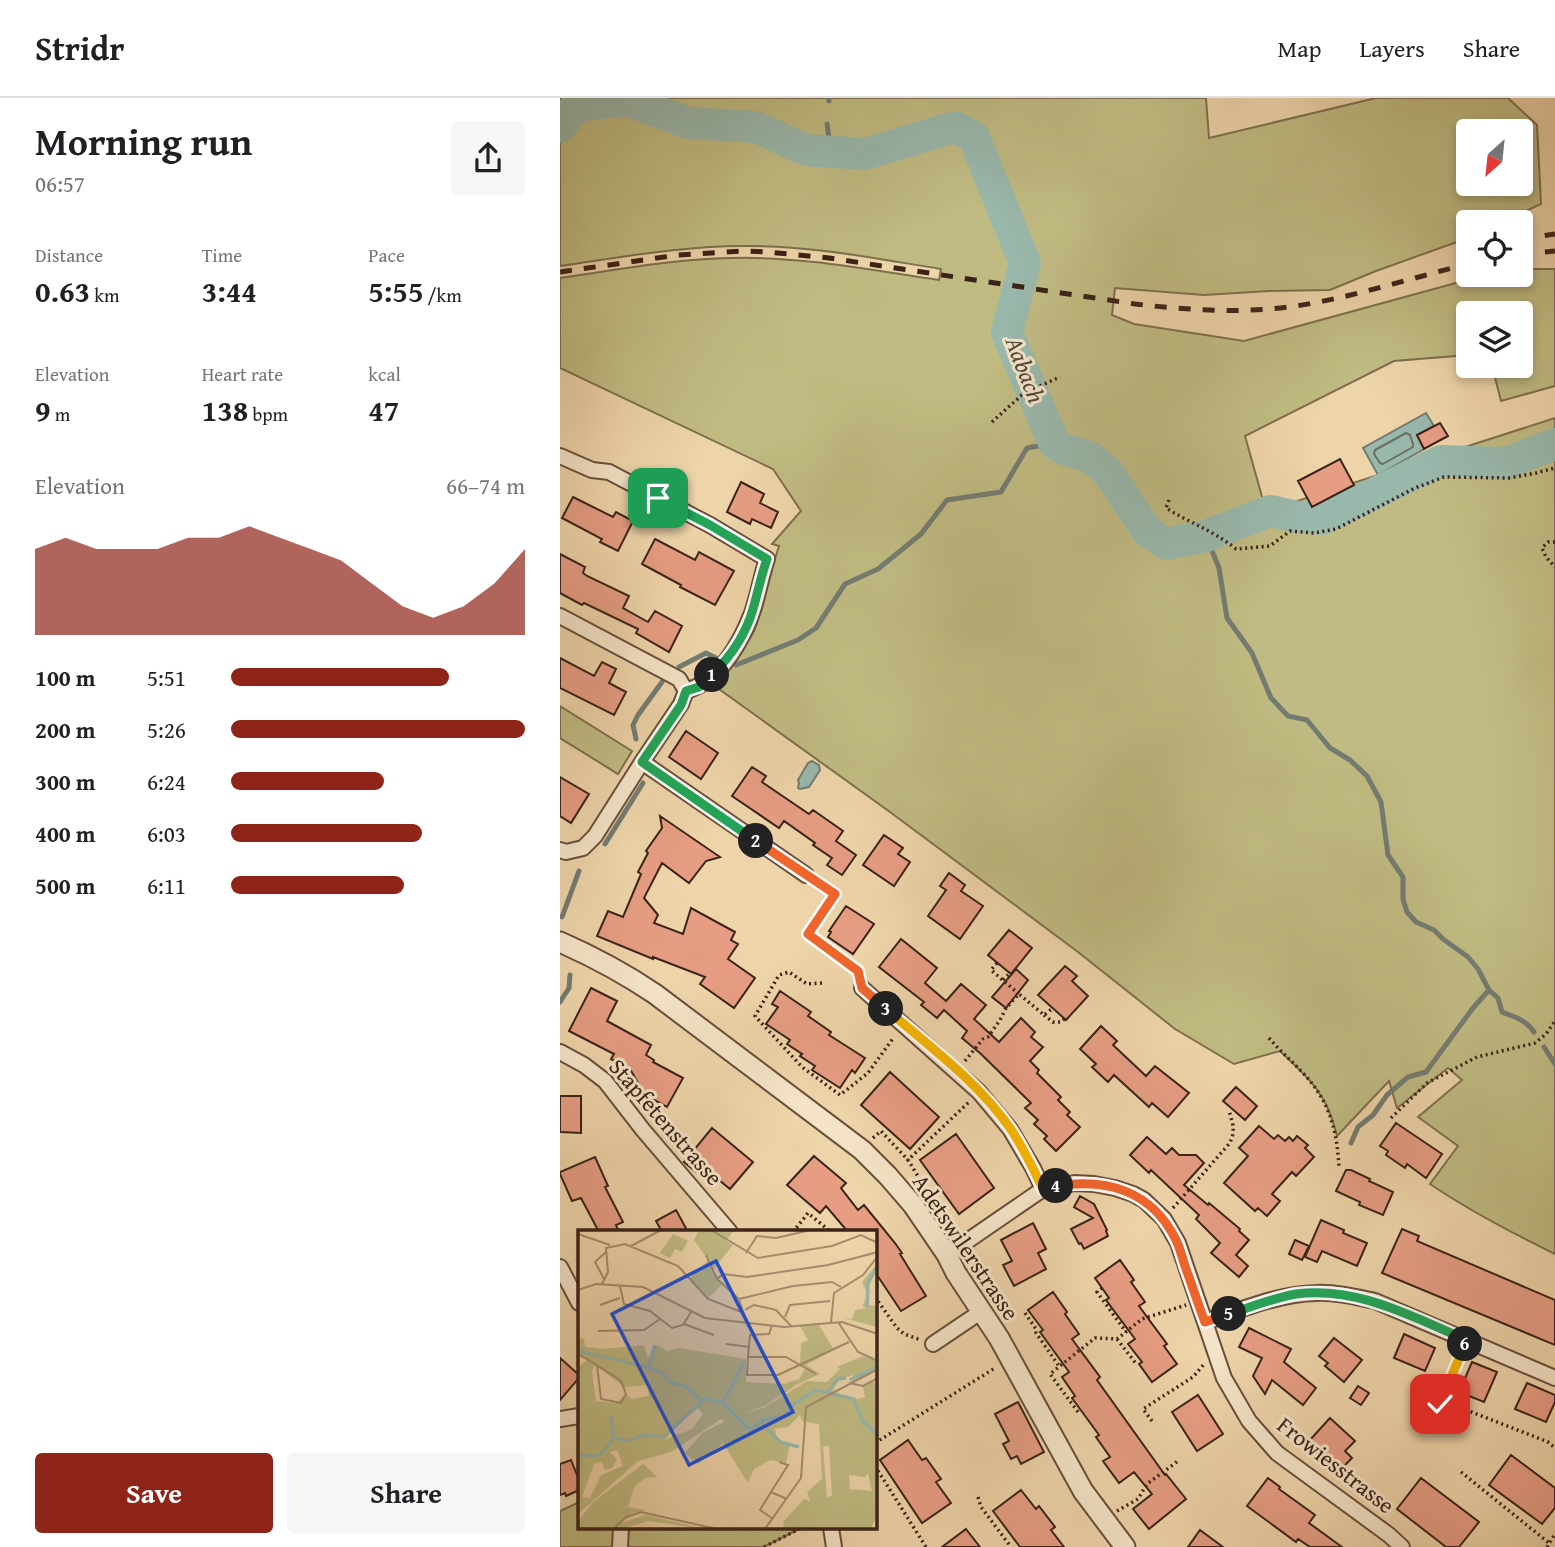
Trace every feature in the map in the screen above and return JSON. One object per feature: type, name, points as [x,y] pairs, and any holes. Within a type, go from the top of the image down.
[{"type":"street","points":[[560,456],[592,470],[609,472],[710,525],[767,559],[753,611],[736,648],[699,687],[686,691]]},
{"type":"street","points":[[560,616],[679,680],[686,691]]},
{"type":"street","points":[[560,850],[566,852],[583,848],[595,836],[681,705],[686,691]]},
{"type":"street","points":[[642,762],[806,875]]},
{"type":"street","name":"Adetswilerstrasse","points":[[562,948],[597,959],[628,975],[862,1150],[888,1176],[913,1205],[947,1255],[1024,1383],[1083,1491],[1125,1547]]},
{"type":"street","points":[[862,988],[979,1092],[1010,1129],[1043,1189]]},
{"type":"street","name":"Stapfetenstrasse","points":[[560,1052],[605,1081],[728,1230]]},
{"type":"street","name":"Frowiesstrasse","points":[[947,1255],[1043,1189],[1075,1183],[1094,1184],[1115,1188],[1144,1200],[1164,1219],[1178,1243],[1224,1378],[1248,1422],[1277,1453],[1402,1547]]},
{"type":"street","points":[[560,1268],[578,1301]]},
{"type":"street","points":[[1205,1322],[1271,1299],[1296,1294],[1347,1295],[1375,1301],[1555,1378]]},
{"type":"street","points":[[933,1344],[982,1311]]},
{"type":"street","points":[[560,1419],[578,1416]]},
{"type":"path","points":[[992,422],[1024,393],[1060,377]]},
{"type":"path","points":[[1169,500],[1166,509],[1202,526],[1236,549],[1270,546],[1290,531],[1314,533],[1336,529],[1405,492],[1444,477],[1509,478],[1555,468]]},
{"type":"path","points":[[1555,542],[1548,542],[1542,548],[1555,567]]},
{"type":"path","points":[[806,875],[835,894],[808,934],[858,971],[862,988]]},
{"type":"path","points":[[997,962],[991,970],[1044,1015],[1053,1022],[1061,1023],[1065,1019]]},
{"type":"path","points":[[822,982],[807,985],[789,972],[779,975],[755,1016],[802,1067],[840,1095],[868,1073],[904,1024]]},
{"type":"path","points":[[1003,980],[1010,973]]},
{"type":"path","points":[[957,1070],[983,1039],[988,1037],[1006,1008],[1019,994]]},
{"type":"path","points":[[1044,1015],[1053,1009]]},
{"type":"path","points":[[1391,1118],[1427,1083],[1477,1058],[1535,1043],[1555,1021]]},
{"type":"path","points":[[1269,1038],[1317,1089],[1330,1112],[1337,1136],[1339,1168]]},
{"type":"path","points":[[908,1160],[979,1092]]},
{"type":"path","points":[[1164,1219],[1234,1136],[1235,1128],[1228,1111]]},
{"type":"path","points":[[862,1150],[881,1131],[908,1160],[957,1231]]},
{"type":"path","points":[[795,1230],[808,1213],[829,1230]]},
{"type":"path","points":[[1102,1288],[1097,1292],[1126,1332]]},
{"type":"path","points":[[877,1300],[904,1334]]},
{"type":"path","points":[[1077,1412],[1050,1374],[1095,1338],[1117,1339],[1142,1320],[1198,1301]]},
{"type":"path","points":[[1025,1313],[1059,1366]]},
{"type":"path","points":[[1117,1339],[1137,1364]]},
{"type":"path","points":[[1467,1340],[1440,1404],[1464,1409],[1548,1442],[1555,1448]]},
{"type":"path","points":[[1152,1421],[1143,1409],[1193,1377],[1215,1350]]},
{"type":"path","points":[[877,1442],[1000,1365]]},
{"type":"path","points":[[1104,1520],[1138,1499],[1147,1484],[1178,1461]]},
{"type":"path","points":[[877,1469],[926,1547]]},
{"type":"path","points":[[1461,1472],[1548,1545],[1555,1534]]},
{"type":"path","points":[[978,1497],[981,1507],[1011,1547]]},
{"type":"path","points":[[764,1547],[797,1530]]},
{"type":"shaded area","points":[[560,98],[1206,98],[1209,138],[1376,98],[1508,98],[1531,119],[1456,119],[1456,196],[1533,196],[1533,121],[1537,125],[1541,204],[1528,210],[1456,210],[1456,242],[1330,290],[1204,295],[1115,288],[1112,315],[1134,324],[1244,341],[1456,283],[1456,287],[1533,287],[1533,269],[1555,269],[1555,386],[1501,401],[1495,378],[1533,378],[1533,301],[1456,301],[1456,356],[1394,361],[1245,436],[1266,511],[1555,418],[1555,1254],[1491,1221],[1430,1184],[1458,1146],[1418,1117],[1462,1080],[1448,1068],[1397,1108],[1389,1081],[1337,1136],[1321,1096],[1309,1079],[1280,1051],[1234,1064],[1175,1029],[1078,952],[712,684],[754,631],[765,581],[768,581],[779,546],[772,544],[801,511],[773,469],[560,368],[560,278],[666,263],[731,258],[809,261],[939,280],[941,269],[870,257],[775,247],[727,246],[631,255],[560,266]]},
{"type":"shaded area","points":[[560,706],[632,751],[618,774],[560,738]]},
{"type":"shaded area","points":[[578,1502],[578,1530],[797,1530],[764,1547],[560,1547],[560,1511]]},
{"type":"water","points":[[1426,413],[1434,426],[1417,435],[1424,449],[1378,475],[1363,448]]},
{"type":"water","points":[[812,761],[819,765],[820,770],[809,787],[800,789],[798,780]]},
{"type":"building","points":[[1440,423],[1448,436],[1424,449],[1417,435]]},
{"type":"building","points":[[1340,459],[1354,485],[1312,507],[1298,481]]},
{"type":"building","points":[[741,482],[764,494],[760,503],[778,512],[771,528],[752,519],[750,524],[727,512]]},
{"type":"building","points":[[573,497],[613,517],[616,512],[633,521],[618,551],[600,542],[602,539],[562,518]]},
{"type":"building","points":[[655,539],[695,560],[699,552],[734,571],[715,605],[642,564]]},
{"type":"building","points":[[560,554],[585,567],[583,573],[587,576],[629,596],[623,608],[648,622],[655,611],[682,626],[669,652],[636,633],[638,629],[560,593]]},
{"type":"building","points":[[560,658],[594,676],[602,662],[616,669],[609,683],[626,692],[614,715],[560,688]]},
{"type":"building","points":[[686,731],[718,753],[701,779],[669,757]]},
{"type":"building","points":[[752,767],[766,776],[762,782],[809,814],[813,810],[843,831],[836,841],[856,855],[842,875],[827,865],[832,858],[813,845],[815,843],[784,821],[779,828],[732,796]]},
{"type":"building","points":[[560,777],[589,794],[571,823],[560,816]]},
{"type":"building","points":[[660,816],[720,857],[706,861],[689,883],[662,863],[644,898],[658,915],[654,923],[683,934],[691,908],[735,932],[731,940],[738,944],[728,959],[755,978],[734,1008],[700,984],[705,977],[597,936],[608,911],[623,917],[641,874],[638,872],[648,853],[646,851],[662,828]]},
{"type":"building","points":[[884,835],[903,848],[898,854],[910,862],[894,886],[863,865]]},
{"type":"building","points":[[949,873],[965,885],[961,891],[983,906],[960,939],[928,916],[946,890],[940,886]]},
{"type":"building","points":[[846,906],[874,924],[853,954],[828,937],[831,932],[829,931]]},
{"type":"building","points":[[1009,930],[1032,948],[1011,974],[988,955]]},
{"type":"building","points":[[901,939],[937,968],[925,983],[946,1001],[961,984],[986,1005],[974,1019],[999,1042],[1021,1018],[1035,1032],[1031,1037],[1043,1047],[1030,1061],[1039,1070],[1037,1073],[1061,1097],[1058,1100],[1070,1112],[1067,1115],[1080,1127],[1056,1151],[1044,1139],[1047,1136],[1034,1124],[1038,1120],[1025,1108],[1031,1103],[962,1038],[967,1031],[944,1010],[937,1018],[921,1005],[924,1002],[879,967]]},
{"type":"building","points":[[1065,966],[1077,976],[1072,981],[1088,996],[1066,1020],[1038,995]]},
{"type":"building","points":[[1016,969],[1028,980],[1006,1008],[992,997]]},
{"type":"building","points":[[591,988],[617,1001],[607,1021],[651,1045],[646,1055],[654,1060],[653,1062],[683,1078],[667,1107],[645,1095],[630,1069],[611,1059],[614,1054],[569,1031]]},
{"type":"building","points":[[780,991],[811,1012],[808,1016],[831,1032],[829,1035],[865,1058],[855,1073],[852,1070],[840,1088],[812,1070],[815,1066],[787,1044],[790,1040],[766,1024],[778,1007],[772,1004]]},
{"type":"building","points":[[1101,1026],[1117,1041],[1113,1045],[1146,1076],[1155,1066],[1189,1093],[1168,1117],[1152,1103],[1149,1107],[1114,1075],[1108,1082],[1092,1067],[1096,1064],[1080,1049]]},
{"type":"building","points":[[890,1072],[939,1117],[910,1149],[861,1105]]},
{"type":"building","points":[[1236,1087],[1257,1106],[1245,1120],[1223,1101]]},
{"type":"building","points":[[560,1096],[581,1096],[581,1133],[560,1132]]},
{"type":"building","points":[[1396,1123],[1442,1154],[1426,1178],[1407,1164],[1405,1168],[1386,1155],[1388,1151],[1380,1146]]},
{"type":"building","points":[[1259,1126],[1274,1139],[1278,1135],[1285,1141],[1289,1137],[1293,1141],[1297,1136],[1308,1145],[1305,1148],[1314,1157],[1296,1176],[1292,1172],[1272,1194],[1280,1201],[1267,1216],[1258,1208],[1255,1211],[1224,1183],[1248,1156],[1239,1148]]},
{"type":"building","points":[[712,1128],[753,1162],[730,1189],[702,1166],[696,1172],[684,1162]]},
{"type":"building","points":[[956,1134],[994,1188],[959,1214],[920,1160]]},
{"type":"building","points":[[1147,1137],[1166,1154],[1172,1148],[1179,1155],[1196,1155],[1204,1163],[1184,1185],[1240,1229],[1249,1240],[1236,1255],[1248,1266],[1239,1277],[1211,1253],[1220,1243],[1196,1219],[1199,1215],[1151,1170],[1149,1173],[1130,1155]]},
{"type":"building","points":[[814,1156],[846,1183],[841,1188],[858,1210],[864,1205],[895,1243],[926,1296],[901,1311],[877,1275],[877,1230],[846,1230],[826,1206],[820,1213],[787,1185]]},
{"type":"building","points":[[595,1157],[608,1186],[605,1187],[623,1222],[616,1225],[618,1230],[598,1230],[581,1198],[572,1201],[560,1172]]},
{"type":"building","points":[[1346,1170],[1351,1170],[1393,1192],[1383,1215],[1336,1191]]},
{"type":"building","points":[[1080,1196],[1094,1204],[1108,1236],[1084,1249],[1071,1229],[1093,1218],[1074,1207]]},
{"type":"building","points":[[676,1210],[687,1230],[661,1230],[656,1221]]},
{"type":"building","points":[[1321,1220],[1367,1243],[1357,1266],[1322,1251],[1317,1262],[1305,1257]]},
{"type":"building","points":[[1033,1223],[1046,1249],[1038,1253],[1046,1269],[1014,1286],[1003,1265],[1012,1261],[1001,1240]]},
{"type":"building","points":[[1402,1229],[1419,1236],[1417,1241],[1555,1300],[1555,1345],[1382,1273]]},
{"type":"building","points":[[1295,1240],[1309,1246],[1302,1260],[1289,1254]]},
{"type":"building","points":[[1120,1260],[1145,1302],[1139,1306],[1167,1344],[1164,1346],[1177,1364],[1152,1382],[1139,1364],[1142,1362],[1128,1344],[1135,1339],[1106,1300],[1109,1298],[1095,1278]]},
{"type":"building","points":[[1053,1292],[1079,1334],[1072,1339],[1100,1377],[1097,1380],[1165,1475],[1186,1499],[1149,1529],[1133,1509],[1152,1494],[1134,1472],[1119,1483],[1103,1461],[1110,1457],[1096,1437],[1099,1435],[1072,1398],[1075,1396],[1062,1377],[1069,1372],[1040,1332],[1043,1330],[1028,1310]]},
{"type":"building","points":[[1249,1328],[1291,1349],[1284,1362],[1316,1388],[1303,1405],[1272,1380],[1265,1394],[1253,1376],[1262,1358],[1239,1347]]},
{"type":"building","points":[[1404,1334],[1435,1348],[1425,1371],[1394,1358]]},
{"type":"building","points":[[1334,1338],[1362,1360],[1344,1382],[1325,1366],[1328,1363],[1319,1356]]},
{"type":"building","points":[[560,1358],[578,1374],[578,1379],[560,1400]]},
{"type":"building","points":[[1472,1362],[1497,1372],[1484,1402],[1459,1392]]},
{"type":"building","points":[[1527,1383],[1555,1395],[1555,1402],[1546,1422],[1515,1409]]},
{"type":"building","points":[[1358,1386],[1369,1393],[1361,1405],[1350,1398]]},
{"type":"building","points":[[1198,1395],[1223,1434],[1197,1451],[1172,1412]]},
{"type":"building","points":[[1018,1402],[1044,1452],[1021,1464],[1017,1456],[1011,1459],[1003,1444],[1009,1441],[995,1414]]},
{"type":"building","points":[[1330,1418],[1355,1441],[1345,1451],[1352,1458],[1340,1470],[1309,1441]]},
{"type":"building","points":[[908,1440],[922,1460],[926,1458],[941,1479],[936,1482],[951,1503],[922,1523],[880,1460]]},
{"type":"building","points":[[1511,1455],[1555,1488],[1555,1508],[1542,1524],[1489,1485]]},
{"type":"building","points":[[571,1460],[578,1478],[578,1490],[566,1496],[565,1493],[560,1495],[560,1464]]},
{"type":"building","points":[[1268,1478],[1315,1515],[1309,1523],[1342,1547],[1310,1547],[1298,1539],[1296,1542],[1247,1506]]},
{"type":"building","points":[[1421,1478],[1479,1522],[1459,1547],[1446,1547],[1397,1509]]},
{"type":"building","points":[[1021,1490],[1036,1509],[1039,1506],[1055,1527],[1051,1530],[1064,1547],[1020,1547],[993,1511]]},
{"type":"building","points":[[966,1529],[980,1547],[942,1547]]},
{"type":"building","points":[[1200,1530],[1223,1547],[1188,1547]]},
{"type":"waterway","name":"Aabach","points":[[560,127],[576,106],[627,100],[688,123],[756,127],[806,150],[865,154],[955,127],[974,137],[1025,263],[1007,332],[1054,443],[1063,449],[1090,457],[1108,472],[1148,532],[1166,544],[1206,536],[1270,511],[1322,519],[1441,461],[1507,463],[1555,444]]},
{"type":"waterway","points":[[827,124],[831,152]]},
{"type":"waterway","points":[[736,665],[798,640],[816,628],[845,584],[878,569],[921,534],[947,500],[1001,492],[1027,448],[1054,443]]},
{"type":"waterway","points":[[1206,536],[1219,568],[1227,618],[1252,653],[1271,698],[1288,716],[1307,720],[1330,748],[1350,760],[1367,776],[1381,802],[1388,855],[1403,877],[1403,899],[1407,912],[1416,922],[1434,930],[1468,957],[1489,990],[1498,998],[1502,1012],[1516,1017],[1534,1032]]},
{"type":"waterway","points":[[679,667],[706,653],[716,658]]},
{"type":"waterway","points":[[636,739],[633,725],[662,682]]},
{"type":"waterway","points":[[605,844],[643,783]]},
{"type":"waterway","points":[[562,917],[579,871]]},
{"type":"waterway","points":[[560,1002],[569,988],[570,975]]},
{"type":"waterway","points":[[1351,1143],[1358,1127],[1373,1115],[1387,1095],[1408,1077],[1426,1072],[1489,990]]},
{"type":"waterway","points":[[1544,1047],[1555,1064]]},
{"type":"railway","points":[[1533,237],[1555,234]]},
{"type":"railway","points":[[1533,253],[1555,251]]},
{"type":"railway","points":[[560,272],[678,255],[768,252],[829,258],[1135,304],[1235,310],[1318,302],[1456,267]]},
{"type":"route","points":[[658,498],[767,559],[753,611],[736,648],[699,687],[686,691],[681,705],[642,762],[835,894],[808,934],[858,971],[862,988],[979,1092],[1010,1129],[1043,1189],[1075,1183],[1103,1185],[1133,1194],[1154,1209],[1164,1219],[1178,1243],[1205,1322],[1271,1299],[1296,1294],[1347,1295],[1375,1301],[1467,1340],[1440,1404]]}]
